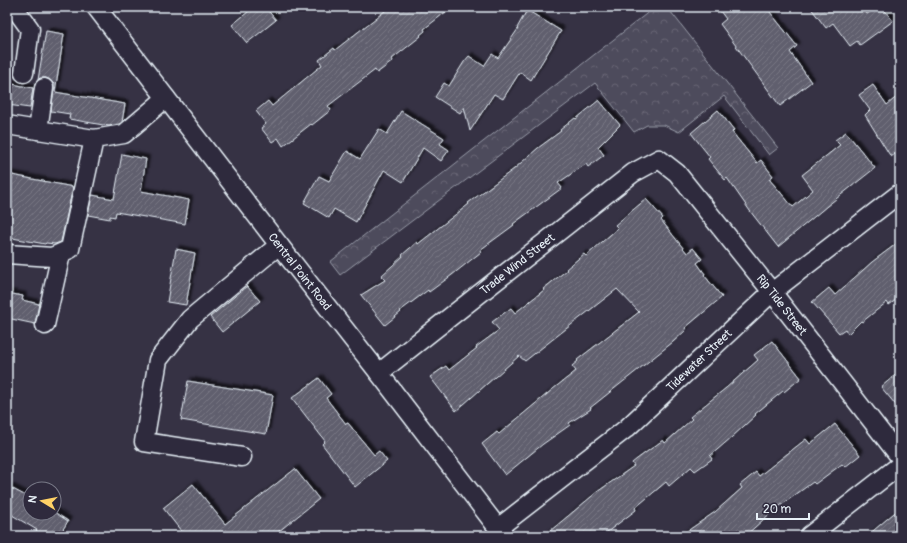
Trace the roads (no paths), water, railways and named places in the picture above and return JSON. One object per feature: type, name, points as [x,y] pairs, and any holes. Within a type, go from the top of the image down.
[{"type":"street","points":[[14,7],[30,29],[24,73]]},
{"type":"street","name":"Central Point Road","points":[[96,7],[501,532]]},
{"type":"street","points":[[38,130],[44,88]]},
{"type":"street","points":[[7,125],[94,140],[124,134],[166,98]]},
{"type":"street","points":[[7,254],[52,257],[70,249],[94,140]]},
{"type":"street","name":"Rip Tide Street","points":[[658,159],[677,173],[772,292],[900,457]]},
{"type":"street","name":"Trade Wind Street","points":[[379,373],[633,172],[658,159]]},
{"type":"street","name":"Tidewater Street","points":[[501,532],[627,428],[772,292],[900,193]]},
{"type":"street","points":[[242,457],[144,442],[158,360],[190,320],[279,245]]},
{"type":"street","points":[[45,325],[61,254]]},
{"type":"street","points":[[809,536],[900,465]]}]
